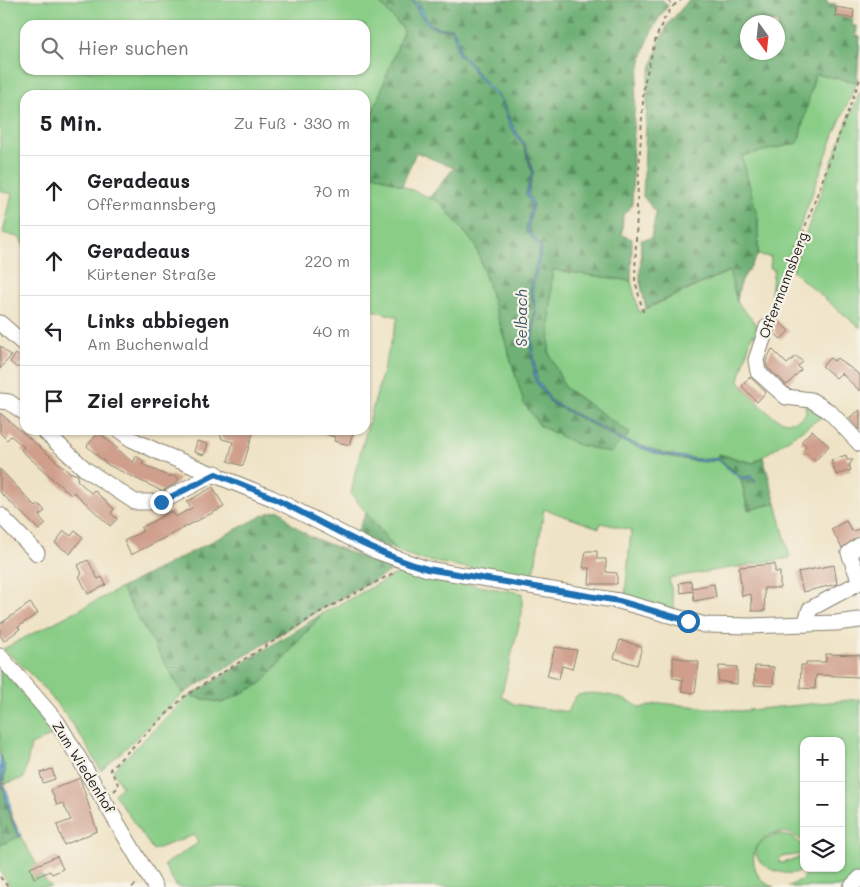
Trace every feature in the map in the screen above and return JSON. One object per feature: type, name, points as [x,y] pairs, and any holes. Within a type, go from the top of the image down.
[{"type":"street","points":[[0,323],[20,341]]},
{"type":"street","name":"Offermannsberg","points":[[767,327],[756,360],[758,372],[786,397],[811,400],[830,412],[860,444]]},
{"type":"street","points":[[0,401],[9,402],[20,410]]},
{"type":"street","points":[[49,435],[85,468],[136,502],[161,502],[216,474]]},
{"type":"street","points":[[126,435],[163,454],[272,498],[368,547],[427,569],[569,591],[637,605],[705,625],[804,624],[860,620]]},
{"type":"street","points":[[0,515],[37,553]]},
{"type":"street","points":[[804,624],[810,609],[860,582],[850,553],[860,545]]},
{"type":"street","name":"Zum Wiedenhof","points":[[0,656],[58,723],[155,887]]},
{"type":"street","points":[[851,887],[860,878]]},
{"type":"path","points":[[668,0],[673,6]]},
{"type":"path","points":[[642,312],[635,280],[636,203],[644,84],[656,38],[663,21],[673,6],[681,0]]},
{"type":"path","name":"Offermannsberg","points":[[767,327],[860,79]]},
{"type":"path","points":[[104,798],[119,786],[110,769],[184,696],[322,611],[410,564]]},
{"type":"path","points":[[0,877],[8,887]]},
{"type":"green space","points":[[0,0],[377,0],[404,30],[370,120],[370,90],[20,90],[20,238],[3,233],[12,194],[0,191]]},
{"type":"green space","points":[[377,0],[412,0],[423,18],[431,26],[451,29],[455,37],[458,54],[469,63],[478,78],[501,101],[510,126],[524,146],[532,172],[526,194],[531,205],[526,230],[540,248],[530,290],[535,311],[530,340],[535,381],[551,403],[622,441],[610,453],[576,444],[540,426],[524,403],[476,246],[440,202],[429,198],[454,168],[416,152],[402,186],[370,172],[370,120],[404,30]]},
{"type":"green space","points":[[414,0],[663,0],[668,6],[654,26],[645,49],[635,101],[632,206],[623,215],[622,235],[632,239],[631,281],[552,270],[549,353],[565,388],[630,433],[624,440],[552,402],[537,380],[532,341],[536,311],[532,290],[542,248],[528,230],[533,204],[528,194],[533,172],[525,145],[512,125],[502,100],[460,53],[457,36],[452,28],[432,25],[425,18]]},
{"type":"green space","points":[[689,0],[827,0],[827,3],[836,4],[835,16],[853,18],[852,26],[857,26],[856,36],[860,37],[857,82],[815,74],[798,143],[742,156],[758,219],[758,255],[740,283],[737,302],[729,271],[646,308],[640,281],[641,240],[651,238],[656,213],[643,196],[648,79],[659,43],[668,24]]},
{"type":"green space","points":[[815,74],[857,82],[835,132],[773,300],[771,293],[774,269],[770,268],[771,257],[758,255],[758,219],[741,156],[798,143]]},
{"type":"green space","points":[[860,92],[860,328],[792,271],[842,135]]},
{"type":"green space","points":[[370,172],[440,202],[476,246],[524,403],[540,426],[610,453],[622,441],[669,457],[694,461],[718,460],[741,479],[748,510],[776,503],[790,558],[669,578],[675,611],[625,597],[631,530],[601,523],[599,528],[544,509],[533,579],[422,560],[397,551],[351,494],[365,435],[370,435],[370,418],[398,317],[370,309]]},
{"type":"green space","points":[[552,269],[631,281],[639,312],[730,271],[737,302],[761,330],[759,336],[752,335],[739,380],[743,386],[767,412],[780,420],[793,422],[800,419],[806,413],[805,405],[826,414],[753,463],[719,454],[718,458],[706,459],[682,457],[624,440],[630,433],[565,388],[549,353]]},
{"type":"green space","points":[[718,454],[753,463],[763,457],[776,503],[748,510],[741,479],[751,478],[756,482],[751,476],[741,478],[718,458]]},
{"type":"green space","points":[[279,510],[283,512],[289,522],[309,536],[393,570],[321,609],[183,694],[121,588],[268,513]]},
{"type":"green space","points":[[366,513],[397,551],[356,535]]},
{"type":"green space","points":[[398,573],[522,593],[522,613],[501,696],[514,704],[568,712],[575,697],[589,693],[618,697],[640,708],[660,703],[740,711],[860,699],[860,874],[847,887],[788,887],[802,879],[806,872],[845,872],[845,737],[800,737],[800,839],[784,832],[776,833],[763,839],[754,852],[754,864],[757,874],[764,882],[774,887],[177,887],[164,865],[198,843],[194,835],[153,850],[114,794],[122,787],[113,770],[186,698],[190,696],[222,703],[262,683],[323,613]]},
{"type":"green space","points":[[121,588],[183,694],[101,771],[81,737],[58,705],[32,676],[3,649]]},
{"type":"green space","points":[[323,613],[262,683],[222,703],[190,696]]},
{"type":"green space","points":[[0,667],[57,733],[31,745],[24,778],[4,784],[5,768],[0,754]]},
{"type":"green space","points":[[0,762],[2,768],[1,784],[7,798],[10,817],[19,837],[0,845]]},
{"type":"green space","points":[[779,834],[795,838],[800,843],[800,854],[780,857],[779,862],[782,863],[800,857],[800,871],[784,873],[772,870],[763,864],[757,857],[757,849],[763,841]]},
{"type":"green space","points":[[20,836],[37,865],[34,878],[41,875],[51,887],[11,887],[0,872],[0,845]]},
{"type":"water","points":[[412,0],[418,4],[427,19],[434,26],[452,28],[457,36],[460,53],[470,62],[480,77],[502,100],[512,125],[525,145],[533,172],[528,194],[533,204],[528,230],[542,248],[532,290],[536,311],[532,341],[537,380],[552,402],[607,430],[618,438],[661,453],[704,460],[718,458],[741,477],[751,476],[756,483],[750,478],[741,479],[718,460],[704,462],[661,455],[618,440],[606,431],[551,403],[535,381],[530,340],[535,311],[530,290],[540,248],[526,230],[531,205],[526,194],[532,172],[524,146],[510,126],[501,101],[478,78],[469,63],[458,54],[455,37],[451,29],[442,29],[430,26]]},
{"type":"water","points":[[0,754],[5,768],[3,783],[9,797],[12,817],[21,836],[19,837],[11,817],[5,796],[1,775]]},
{"type":"building","points":[[836,7],[854,10],[853,18],[835,16]]},
{"type":"building","points":[[777,320],[789,331],[781,339],[775,334],[775,322]]},
{"type":"building","points":[[0,346],[11,356],[0,369]]},
{"type":"building","points":[[772,349],[787,364],[796,356],[803,362],[798,366],[801,370],[787,385],[767,367],[766,361]]},
{"type":"building","points":[[16,354],[20,358],[20,365],[17,368],[10,362]]},
{"type":"building","points":[[830,358],[834,361],[837,358],[860,375],[860,391],[841,373],[836,378],[822,366]]},
{"type":"building","points":[[750,377],[766,392],[757,402],[742,386]]},
{"type":"building","points":[[860,410],[860,430],[849,418]]},
{"type":"building","points":[[0,413],[20,430],[20,435],[26,435],[69,472],[78,475],[77,480],[91,493],[94,490],[114,509],[111,513],[117,519],[110,526],[74,492],[71,495],[55,481],[21,450],[24,447],[11,436],[7,440],[0,433]]},
{"type":"building","points":[[812,430],[829,446],[815,461],[803,451],[806,446],[801,442]]},
{"type":"building","points":[[96,435],[102,435],[133,463],[136,456],[144,461],[142,464],[170,477],[171,475],[179,479],[177,483],[162,491],[108,465],[87,446]]},
{"type":"building","points":[[221,435],[252,435],[243,466],[228,461],[233,442],[222,439]]},
{"type":"building","points":[[328,435],[352,435],[349,445],[334,441],[335,437]]},
{"type":"building","points":[[197,441],[208,444],[204,455],[194,452]]},
{"type":"building","points":[[846,455],[847,460],[853,460],[849,465],[851,470],[836,475],[831,460]]},
{"type":"building","points":[[0,469],[36,507],[39,504],[45,511],[39,516],[46,524],[39,530],[0,492]]},
{"type":"building","points":[[213,487],[224,507],[131,555],[124,541],[143,531],[141,528],[172,511],[175,517],[192,508],[186,502]]},
{"type":"building","points":[[846,521],[852,531],[860,529],[860,536],[842,548],[831,529]]},
{"type":"building","points":[[64,531],[71,536],[75,531],[83,537],[70,554],[55,543]]},
{"type":"building","points":[[586,551],[597,551],[597,559],[606,559],[606,572],[617,573],[617,584],[589,584],[590,568],[583,568]]},
{"type":"building","points":[[88,560],[98,579],[102,577],[106,585],[88,594],[79,576],[82,574],[78,565]]},
{"type":"building","points":[[775,564],[775,572],[780,572],[780,588],[764,588],[765,611],[752,611],[751,594],[742,596],[739,567]]},
{"type":"building","points":[[834,565],[837,584],[803,592],[798,572]]},
{"type":"building","points":[[691,581],[692,588],[714,584],[716,597],[694,601],[693,591],[681,593],[679,583]]},
{"type":"building","points":[[30,603],[38,613],[18,627],[20,629],[4,641],[0,635],[0,624]]},
{"type":"building","points":[[620,640],[642,647],[637,665],[614,658]]},
{"type":"building","points":[[555,647],[577,650],[572,669],[562,666],[559,679],[547,676]]},
{"type":"building","points":[[826,654],[860,655],[860,677],[816,675],[815,689],[800,688],[801,665],[806,665],[806,662],[826,662]]},
{"type":"building","points":[[673,657],[699,662],[695,693],[681,691],[683,680],[673,678]]},
{"type":"building","points":[[719,666],[737,667],[737,684],[718,681]]},
{"type":"building","points":[[755,666],[774,667],[773,686],[754,685]]},
{"type":"building","points":[[52,769],[55,779],[43,783],[40,773]]},
{"type":"building","points":[[80,778],[97,831],[64,845],[57,825],[71,820],[63,803],[57,805],[51,790]]},
{"type":"building","points":[[57,856],[63,869],[52,874],[50,871],[34,878],[30,868]]},
{"type":"route","points":[[161,502],[216,474],[272,498],[345,536],[410,564],[427,569],[569,591],[619,601],[688,621]]},
{"type":"water label","name":"Selbach","points":[[521,318]]}]
